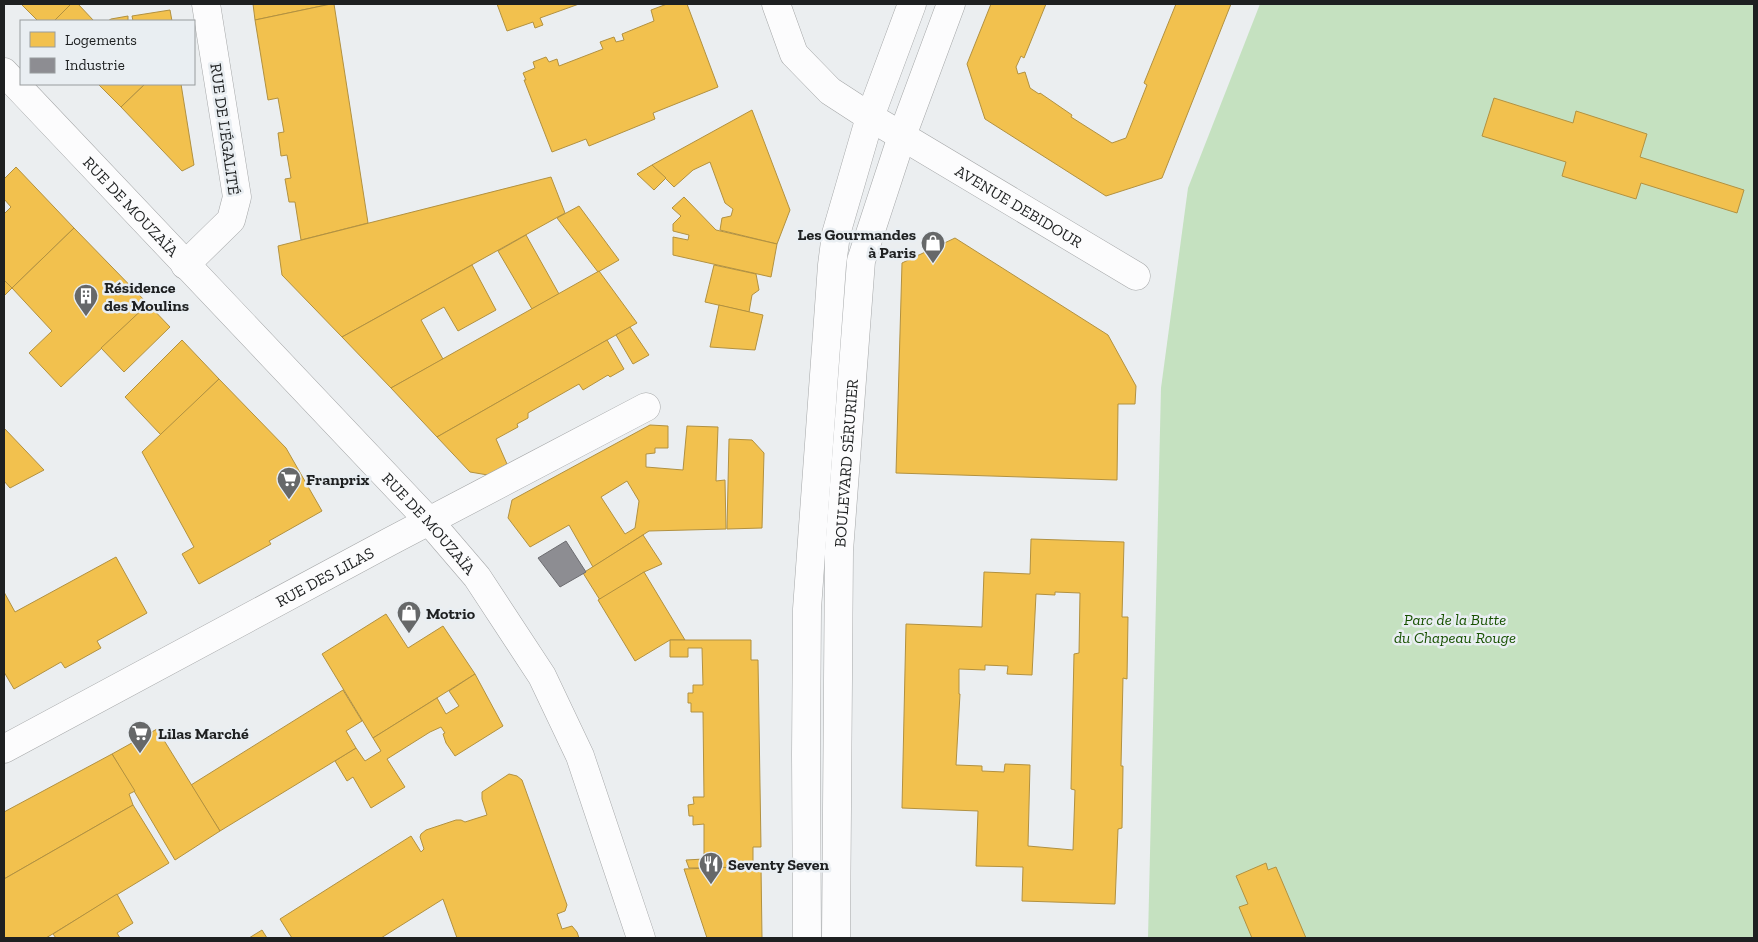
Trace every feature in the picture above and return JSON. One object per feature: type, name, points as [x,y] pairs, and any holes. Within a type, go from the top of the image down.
[{"type":"street","name":"RUE DE L'ÉGALITÉ","points":[[186,265],[231,220],[237,197],[206,4]]},
{"type":"street","name":"AVENUE DEBIDOUR","points":[[776,4],[794,54],[830,91],[870,117],[1136,276]]},
{"type":"street","name":"BOULEVARD SÉRURIER","points":[[807,938],[807,608],[832,265],[836,234],[870,117],[912,4]]},
{"type":"street","name":"BOULEVARD SÉRURIER","points":[[836,938],[839,551],[861,261],[902,136],[951,4]]},
{"type":"street","name":"RUE DE MOUZAÏA","points":[[4,72],[429,521],[477,577],[542,676],[580,756],[642,938]]},
{"type":"street","name":"RUE DES LILAS","points":[[4,749],[646,407]]},
{"type":"green space","name":"Parc de la Butte du Chapeau Rouge","points":[[1260,4],[1754,4],[1754,938],[1148,938],[1161,388],[1188,188]]},
{"type":"building: Logements","points":[[21,4],[71,4],[55,20],[37,20]]},
{"type":"building: Logements","points":[[71,4],[78,4],[93,20],[55,20]]},
{"type":"building: Logements","points":[[253,4],[331,4],[255,20]]},
{"type":"building: Logements","points":[[334,4],[368,223],[301,240],[295,202],[289,202],[285,179],[291,178],[287,155],[281,156],[278,133],[284,132],[278,98],[268,100],[255,20]]},
{"type":"building: Logements","points":[[497,4],[579,4],[540,18],[543,25],[535,28],[533,22],[507,31]]},
{"type":"building: Logements","points":[[667,4],[687,4],[718,87],[653,113],[655,119],[589,146],[586,139],[552,152],[523,73],[535,68],[533,62],[546,57],[549,62],[557,59],[559,66],[603,49],[600,42],[614,37],[616,42],[624,40],[622,34],[654,21],[651,10]]},
{"type":"building: Logements","points":[[991,4],[1046,4],[1024,58],[1021,56],[1016,67],[1018,74],[1025,72],[1030,88],[1112,143],[1126,138],[1147,85],[1144,83],[1176,4],[1231,4],[1162,178],[1106,196],[985,119],[967,64]]},
{"type":"building: Logements","points":[[170,10],[172,20],[133,20],[132,16]]},
{"type":"building: Logements","points":[[128,16],[128,20],[110,20]]},
{"type":"building: Logements","points":[[99,85],[144,85],[121,107]]},
{"type":"building: Logements","points":[[144,85],[181,85],[194,165],[182,171],[121,107]]},
{"type":"building: Logements","points":[[1494,98],[1573,123],[1576,111],[1647,134],[1640,157],[1744,190],[1737,213],[1641,183],[1636,199],[1562,176],[1566,162],[1482,136]]},
{"type":"building: Logements","points":[[752,110],[790,210],[777,244],[720,230],[722,218],[731,216],[733,209],[725,203],[710,162],[693,170],[674,187],[652,165]]},
{"type":"building: Logements","points":[[652,165],[666,178],[654,190],[637,174]]},
{"type":"building: Logements","points":[[16,167],[74,228],[12,288],[4,280],[4,214],[11,207],[4,199],[4,179]]},
{"type":"building: Logements","points":[[551,177],[565,213],[342,337],[282,275],[278,246]]},
{"type":"building: Logements","points":[[684,197],[716,230],[777,244],[771,277],[673,255],[673,237],[688,240],[689,235],[673,231],[673,224],[681,216],[672,208]]},
{"type":"building: Logements","points":[[579,206],[619,260],[598,272],[557,218]]},
{"type":"building: Logements","name":"Résidence des Moulins","points":[[74,228],[148,304],[61,387],[29,353],[52,331],[12,288]]},
{"type":"building: Logements","points":[[526,235],[559,294],[532,309],[498,251]]},
{"type":"building: Logements","points":[[955,238],[1108,335],[1136,386],[1135,404],[1118,404],[1117,480],[896,473],[902,263]]},
{"type":"building: Logements","points":[[472,265],[496,310],[458,331],[444,307],[421,320],[443,359],[391,388],[342,337]]},
{"type":"building: Logements","points":[[714,265],[756,274],[759,290],[752,295],[749,312],[705,302]]},
{"type":"building: Logements","points":[[599,271],[637,323],[437,437],[391,388]]},
{"type":"building: Logements","points":[[4,280],[12,288],[4,296]]},
{"type":"building: Logements","points":[[148,304],[170,327],[124,372],[101,348]]},
{"type":"building: Logements","points":[[719,305],[763,315],[755,350],[710,347]]},
{"type":"building: Logements","points":[[630,327],[649,355],[633,364],[616,335]]},
{"type":"building: Logements","points":[[182,340],[219,379],[161,435],[125,397]]},
{"type":"building: Logements","points":[[607,340],[624,369],[610,377],[608,375],[583,390],[579,384],[528,413],[528,418],[517,424],[518,427],[496,439],[507,464],[488,475],[470,472],[437,437]]},
{"type":"building: Logements","points":[[219,379],[286,448],[322,511],[269,541],[271,544],[199,584],[182,554],[194,547],[142,452]]},
{"type":"building: Logements","points":[[650,425],[668,426],[668,448],[655,448],[655,453],[646,454],[646,467],[683,470],[687,426],[718,427],[716,481],[725,480],[726,529],[649,531],[593,567],[569,525],[530,547],[508,518],[512,500]],"holes":[[[627,481],[639,501],[635,528],[625,534],[601,497]]]},
{"type":"building: Logements","points":[[4,428],[44,470],[10,488],[4,481]]},
{"type":"building: Logements","points":[[729,439],[752,440],[764,453],[762,528],[727,529]]},
{"type":"building: Logements","points":[[643,535],[662,564],[644,572],[600,600],[583,573]]},
{"type":"building: Logements","points":[[1031,539],[1124,542],[1122,617],[1128,617],[1127,679],[1123,678],[1122,828],[1118,829],[1115,904],[1022,901],[1023,867],[976,866],[978,811],[902,808],[906,624],[982,627],[984,572],[1030,574]],"holes":[[[1055,592],[1080,593],[1079,653],[1074,654],[1071,789],[1075,790],[1073,850],[1028,846],[1030,765],[1005,764],[1004,772],[982,771],[982,766],[956,765],[960,694],[959,669],[985,670],[985,665],[1008,666],[1007,674],[1032,675],[1036,594],[1055,595]]]},
{"type":"building: Logements","points":[[116,557],[147,613],[97,641],[101,648],[65,668],[61,662],[14,689],[4,672],[4,592],[15,612]]},
{"type":"building: Logements","points":[[644,572],[685,640],[670,640],[635,661],[598,600]]},
{"type":"building: Logements","points":[[386,614],[408,648],[443,626],[475,674],[373,738],[322,654]]},
{"type":"building: Logements","points":[[670,640],[751,640],[751,660],[758,660],[761,847],[753,847],[753,867],[689,868],[686,860],[704,859],[704,824],[693,825],[693,816],[689,816],[688,805],[694,804],[693,797],[704,797],[703,712],[691,712],[691,703],[688,703],[688,693],[693,693],[693,685],[703,685],[702,648],[688,648],[688,657],[670,657]]},
{"type":"building: Logements","points":[[475,674],[503,726],[455,756],[446,743],[443,734],[445,733],[441,727],[430,732],[387,759],[405,787],[371,808],[353,777],[347,781],[335,761],[356,748],[365,761],[381,751],[373,738],[437,698],[446,714],[459,706],[449,691]]},
{"type":"building: Logements","points":[[343,690],[362,721],[346,731],[356,748],[220,831],[191,785]]},
{"type":"building: Logements","points":[[157,729],[220,831],[175,860],[112,754]]},
{"type":"building: Logements","points":[[112,754],[135,791],[129,794],[133,805],[4,879],[4,812]]},
{"type":"building: Logements","points":[[509,774],[517,776],[522,780],[567,905],[565,911],[557,914],[562,929],[572,926],[579,938],[457,938],[443,899],[381,938],[292,938],[280,919],[411,836],[421,852],[424,849],[420,837],[426,830],[456,820],[465,822],[487,815],[482,792]]},
{"type":"building: Logements","points":[[133,805],[169,863],[46,938],[4,938],[4,879]]},
{"type":"building: Logements","points":[[1266,863],[1268,870],[1276,867],[1306,938],[1252,938],[1239,907],[1248,904],[1236,876]]},
{"type":"building: Logements","points":[[761,866],[762,938],[707,938],[684,869]]},
{"type":"building: Logements","points":[[117,894],[133,923],[117,933],[120,938],[56,938],[53,934]]},
{"type":"building: Logements","points":[[262,930],[267,938],[249,938]]},
{"type":"building: Industrie","points":[[566,541],[586,572],[560,587],[538,558]]},
{"type":"place","name":"Les Gourmandes à Paris","points":[[933,264]]},
{"type":"place","name":"Résidence des Moulins","points":[[86,317]]},
{"type":"place","name":"Franprix","points":[[289,500]]},
{"type":"place","name":"Motrio","points":[[409,634]]},
{"type":"place","name":"Lilas Marché","points":[[140,754]]},
{"type":"place","name":"Seventy Seven","points":[[711,885]]}]
